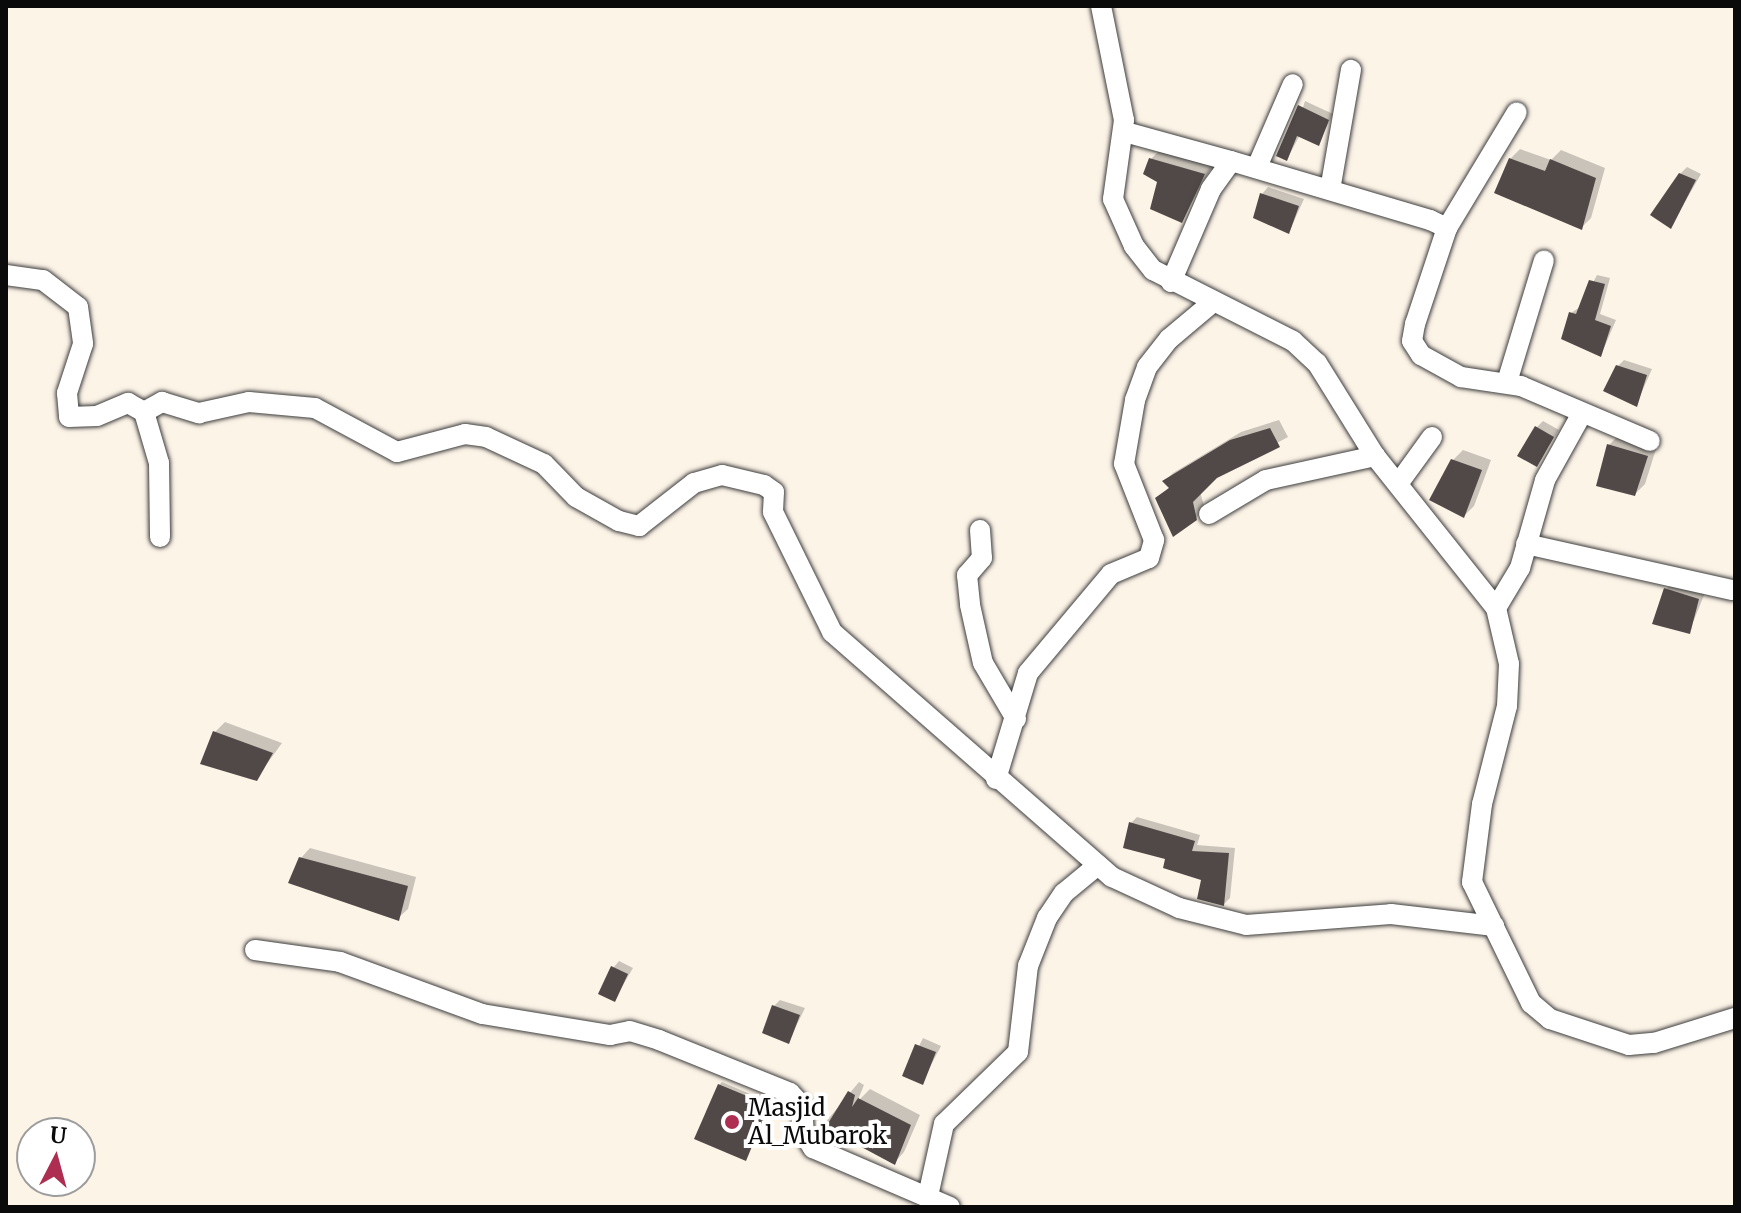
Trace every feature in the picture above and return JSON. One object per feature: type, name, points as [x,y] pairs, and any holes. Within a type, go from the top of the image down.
[{"type":"street","points":[[1101,6],[1125,132],[1114,177],[1116,209],[1134,246],[1153,270],[1171,282],[1293,341],[1317,363],[1375,456],[1496,608],[1509,664],[1507,706],[1482,804],[1472,882],[1537,1010],[1579,1031],[1641,1046],[1735,1018]]},
{"type":"street","points":[[1330,190],[1351,70]]},
{"type":"street","points":[[1257,167],[1293,84]]},
{"type":"street","points":[[1517,112],[1447,228],[1412,341],[1421,355],[1461,377],[1507,382],[1650,441]]},
{"type":"street","points":[[1125,132],[1257,167],[1447,228]]},
{"type":"street","points":[[1171,282],[1211,189],[1231,161]]},
{"type":"street","points":[[1507,382],[1544,260]]},
{"type":"street","points":[[6,275],[43,280],[78,307],[83,344],[67,393],[69,417],[97,416],[128,403],[144,412],[159,463],[160,537]]},
{"type":"street","points":[[996,779],[1028,673],[1111,574],[1149,558],[1154,540],[1124,464],[1135,400],[1147,367],[1169,339],[1213,302]]},
{"type":"street","points":[[144,412],[162,402],[208,414],[249,402],[315,408],[330,411],[397,452],[465,434],[486,437],[544,464],[576,497],[639,526],[694,483],[722,475],[764,485],[774,492],[773,512],[832,632],[996,779],[1112,877],[1179,908],[1246,925],[1391,914],[1494,926]]},
{"type":"street","points":[[1496,608],[1520,568],[1545,480],[1581,415]]},
{"type":"street","points":[[1398,484],[1432,437]]},
{"type":"street","points":[[1209,514],[1266,480],[1375,456]]},
{"type":"street","points":[[980,530],[982,558],[967,575],[970,605],[983,663],[1016,719]]},
{"type":"street","points":[[1526,544],[1732,590]]},
{"type":"street","points":[[928,1196],[944,1124],[1018,1052],[1028,966],[1047,918],[1064,893],[1098,865]]},
{"type":"street","points":[[255,950],[340,962],[482,1014],[610,1035],[630,1031],[659,1040],[790,1093],[802,1106],[804,1134],[813,1148],[950,1207]]},
{"type":"building","points":[[1298,105],[1329,120],[1319,146],[1297,136],[1287,161],[1276,156]]},
{"type":"building","points":[[1149,158],[1205,174],[1182,223],[1150,209],[1157,182],[1143,174]]},
{"type":"building","points":[[1509,158],[1545,171],[1550,159],[1596,178],[1582,230],[1494,193]]},
{"type":"building","points":[[1679,173],[1696,180],[1671,229],[1650,215]]},
{"type":"building","points":[[1260,193],[1299,206],[1289,234],[1253,218]]},
{"type":"building","points":[[1589,280],[1605,284],[1595,320],[1611,326],[1601,357],[1561,339],[1569,312],[1576,314]]},
{"type":"building","points":[[1616,365],[1647,375],[1637,407],[1603,391]]},
{"type":"building","points":[[1535,426],[1554,437],[1537,467],[1517,456]]},
{"type":"building","points":[[1270,428],[1280,447],[1217,478],[1193,502],[1197,520],[1173,537],[1155,498],[1169,488],[1162,481],[1230,440]]},
{"type":"building","points":[[1607,444],[1648,456],[1635,496],[1596,486]]},
{"type":"building","points":[[1451,459],[1482,470],[1464,518],[1429,500]]},
{"type":"building","points":[[1664,588],[1699,599],[1690,634],[1652,624]]},
{"type":"building","points":[[213,731],[273,753],[257,781],[200,764]]},
{"type":"building","points":[[1129,822],[1195,841],[1192,851],[1229,853],[1224,906],[1197,899],[1201,880],[1163,868],[1165,859],[1123,848]]},
{"type":"building","points":[[299,857],[408,886],[399,921],[288,883]]},
{"type":"building","points":[[611,966],[628,974],[615,1002],[598,994]]},
{"type":"building","points":[[772,1005],[800,1015],[789,1044],[762,1033]]},
{"type":"building","points":[[915,1044],[936,1052],[923,1085],[902,1076]]},
{"type":"building","name":"Masjid Al_Mubarok","points":[[718,1084],[769,1105],[746,1161],[694,1139]]},
{"type":"building","points":[[848,1091],[855,1095],[852,1107],[858,1098],[911,1125],[895,1165],[839,1135],[836,1144],[822,1138],[820,1122],[827,1125]]},
{"type":"place","name":"Masjid Al_Mubarok","points":[[732,1122]]}]
